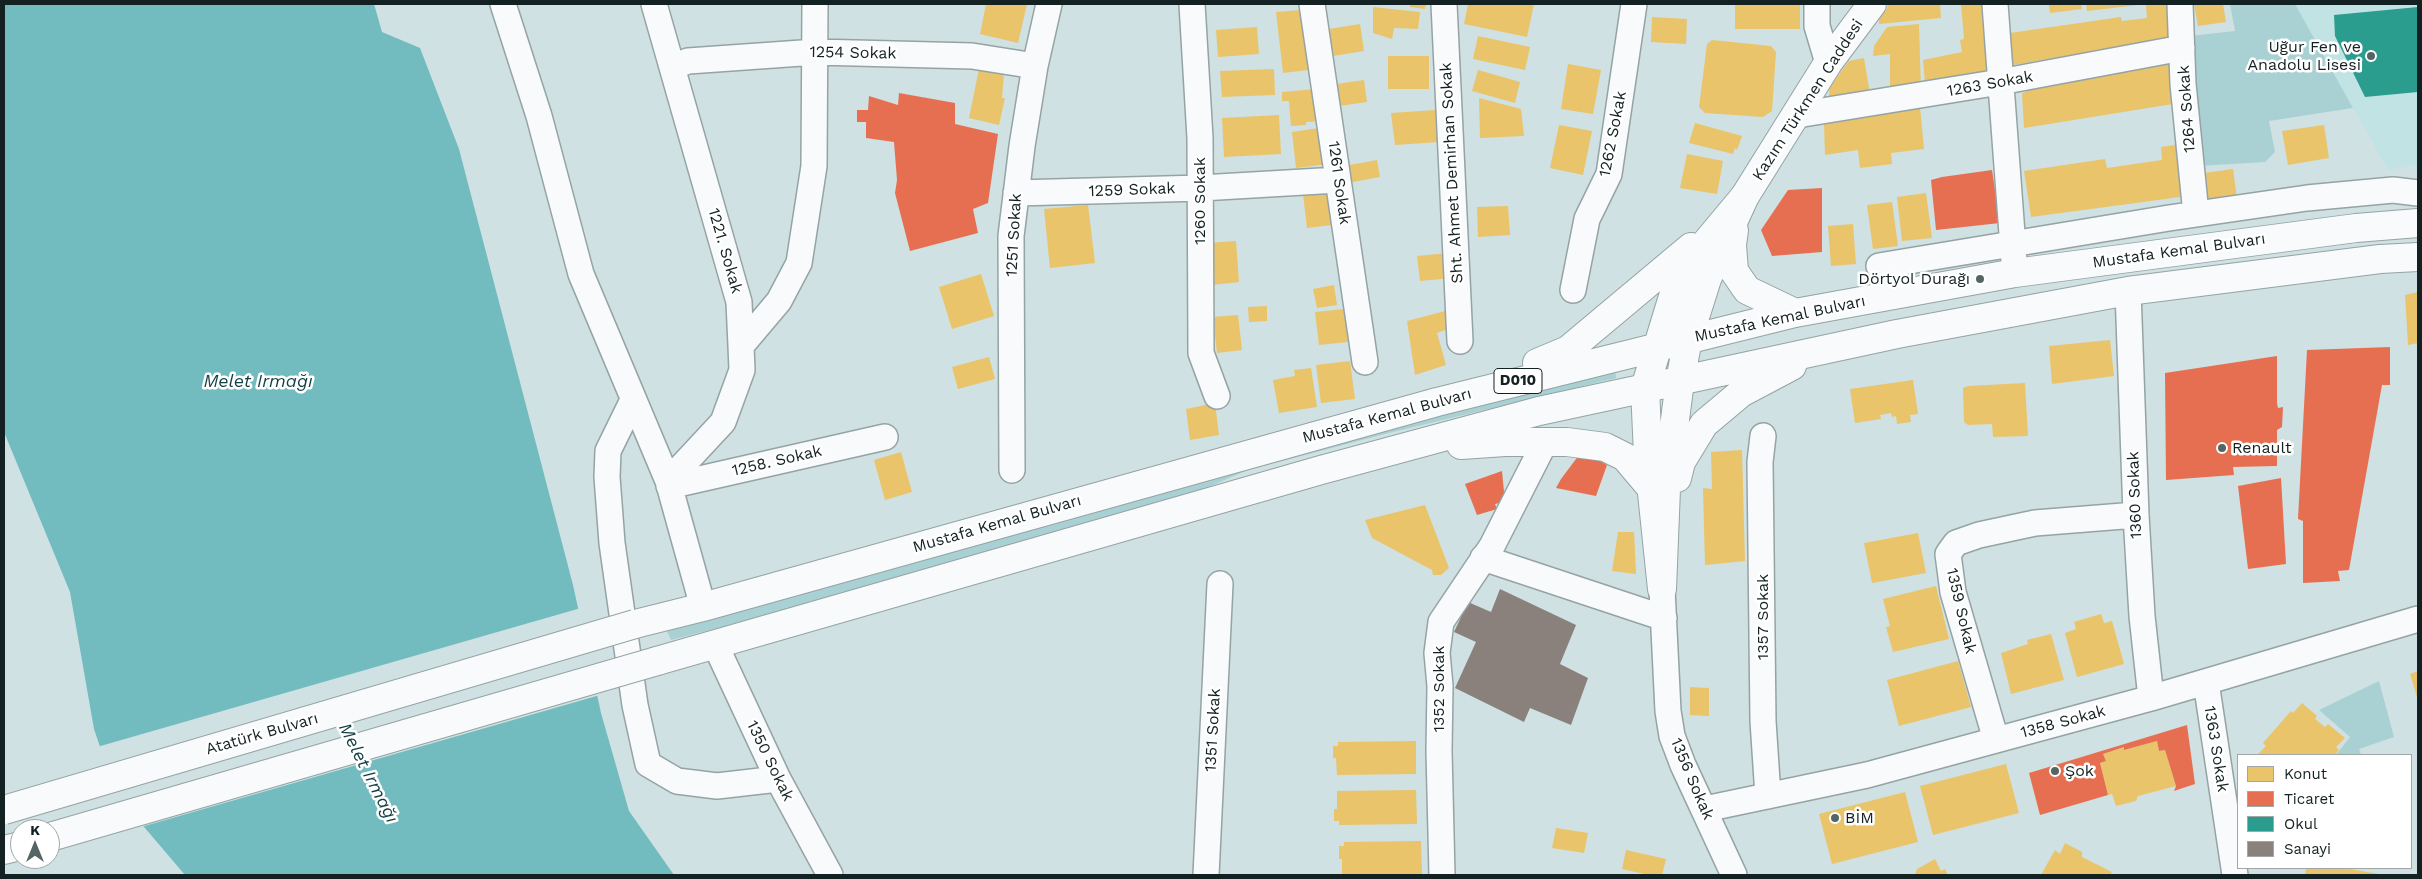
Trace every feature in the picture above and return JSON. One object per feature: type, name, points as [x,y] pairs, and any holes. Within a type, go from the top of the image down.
[{"type":"main road","name":"Kazım Türkmen Caddesi","points":[[1745,196],[1828,63],[1872,4]]},
{"type":"main road","points":[[1745,196],[1734,228],[1732,245],[1734,271],[1747,290],[1795,313]]},
{"type":"main road","points":[[1662,589],[1666,489],[1680,380],[1688,339],[1708,279],[1745,196]]},
{"type":"main road","points":[[1662,589],[1652,489],[1645,388],[1675,290],[1689,263],[1745,196]]},
{"type":"main road","points":[[1436,402],[1568,350],[1691,248],[1745,196]]},
{"type":"main road","name":"Mustafa Kemal Bulvarı","points":[[635,624],[703,607],[1436,402],[1795,313],[2015,273],[2356,228],[2418,223]]},
{"type":"main road","name":"Mustafa Kemal Bulvarı","points":[[60,834],[715,644],[1397,450],[1539,412],[1828,349],[2128,291],[2380,259],[2418,257]]},
{"type":"main road","points":[[1665,526],[1681,462],[1704,424],[1741,393],[1828,349]]},
{"type":"main road","points":[[1397,450],[1505,442],[1567,442],[1605,447],[1624,457],[1652,489]]},
{"type":"main road","name":"Atatürk Bulvarı","points":[[4,810],[635,624]]},
{"type":"street","points":[[504,4],[539,116],[581,274],[668,484],[703,607]]},
{"type":"street","name":"1221. Sokak","points":[[654,4],[739,302],[742,370],[723,422],[668,484]]},
{"type":"street","points":[[741,346],[779,301],[799,263],[814,166],[815,4]]},
{"type":"street","name":"1251 Sokak","points":[[1012,470],[1011,236],[1035,66],[1049,4]]},
{"type":"street","name":"1260 Sokak","points":[[1192,4],[1200,138],[1201,353],[1217,396]]},
{"type":"street","name":"1261 Sokak","points":[[1312,4],[1365,362]]},
{"type":"street","name":"Sht. Ahmet Demirhan Sokak","points":[[1444,4],[1460,341]]},
{"type":"street","name":"1262 Sokak","points":[[1573,290],[1587,219],[1609,174],[1634,4]]},
{"type":"street","points":[[1817,4],[1818,26],[1828,63]]},
{"type":"street","points":[[1995,4],[2015,273]]},
{"type":"street","name":"1264 Sokak","points":[[2180,4],[2183,84],[2196,214]]},
{"type":"street","name":"1263 Sokak","points":[[1797,115],[2000,82],[2182,48]]},
{"type":"street","name":"1254 Sokak","points":[[672,67],[688,60],[816,52],[972,56],[1035,66]]},
{"type":"street","name":"1259 Sokak","points":[[1016,194],[1201,188],[1338,180]]},
{"type":"street","points":[[1879,266],[2196,214],[2307,198],[2394,190],[2418,193]]},
{"type":"street","name":"1360 Sokak","points":[[2128,291],[2136,515],[2142,616],[2151,698]]},
{"type":"street","points":[[634,400],[608,451],[607,477],[612,542],[635,706],[648,764],[677,780],[717,786],[778,779]]},
{"type":"street","name":"1357 Sokak","points":[[1763,436],[1760,462],[1763,721],[1768,796]]},
{"type":"street","name":"1258. Sokak","points":[[668,484],[885,437]]},
{"type":"street","name":"1352 Sokak","points":[[1442,875],[1439,750],[1440,686],[1436,653],[1441,622],[1482,558],[1492,546],[1545,442]]},
{"type":"street","name":"1359 Sokak","points":[[1996,740],[1953,592],[1948,554],[1956,543],[1979,535],[2026,525],[2136,515]]},
{"type":"street","points":[[1482,558],[1664,618]]},
{"type":"street","name":"1351 Sokak","points":[[1206,875],[1220,584]]},
{"type":"street","name":"1356 Sokak","points":[[1662,589],[1668,711],[1672,736],[1683,765],[1734,875]]},
{"type":"street","name":"1358 Sokak","points":[[1705,809],[1867,775],[2151,698],[2418,619]]},
{"type":"street","name":"1350 Sokak","points":[[715,644],[778,779],[830,875]]},
{"type":"street","name":"1363 Sokak","points":[[2206,682],[2235,875]]},
{"type":"shaded area","points":[[2230,4],[2295,4],[2353,108],[2269,121],[2275,152],[2265,162],[2198,166],[2190,36],[2235,31]]},
{"type":"shaded area","name":"Uğur Fen ve Anadolu Lisesi","points":[[2295,4],[2418,4],[2418,165],[2388,170]]},
{"type":"shaded area","points":[[1615,366],[1616,378],[1381,435],[1248,470],[1192,494],[806,605],[671,640],[665,627]]},
{"type":"shaded area","points":[[2379,681],[2394,737],[2359,749],[2361,754],[2337,754],[2350,737],[2319,710]]},
{"type":"water","name":"Melet Irmağı","points":[[4,4],[374,4],[382,32],[420,48],[459,149],[573,585],[601,713],[629,811],[674,875],[185,875],[116,794],[94,729],[70,592],[4,432]]},
{"type":"pier","points":[[581,608],[600,695],[141,827],[114,795],[97,747]]},
{"type":"building: Konut","points":[[986,4],[1027,4],[1018,43],[980,34]]},
{"type":"building: Konut","points":[[1410,4],[1426,4],[1425,9],[1410,7]]},
{"type":"building: Konut","points":[[1468,4],[1534,4],[1527,37],[1464,24]]},
{"type":"building: Konut","points":[[1735,4],[1800,4],[1800,29],[1735,29]]},
{"type":"building: Konut","points":[[1889,4],[1940,4],[1941,18],[1879,24],[1880,14],[1886,10]]},
{"type":"building: Konut","points":[[1961,4],[1983,4],[1994,76],[1925,84],[1923,60],[1962,52],[1960,40],[1964,39]]},
{"type":"building: Konut","points":[[2049,4],[2081,4],[2082,9],[2050,13]]},
{"type":"building: Konut","points":[[2086,4],[2138,4],[2138,5],[2087,11]]},
{"type":"building: Konut","points":[[2172,4],[2175,37],[2013,65],[2010,33],[2121,17],[2122,21],[2147,18],[2146,5]]},
{"type":"building: Konut","points":[[2194,4],[2223,4],[2226,22],[2198,26]]},
{"type":"building: Konut","points":[[1373,7],[1420,12],[1418,29],[1394,28],[1392,39],[1373,33]]},
{"type":"building: Konut","points":[[1301,10],[1308,70],[1283,73],[1276,12]]},
{"type":"building: Konut","points":[[1652,17],[1687,19],[1686,44],[1651,42]]},
{"type":"building: Konut","points":[[1360,24],[1364,51],[1333,56],[1329,29]]},
{"type":"building: Konut","points":[[1919,24],[1921,90],[1890,95],[1890,54],[1873,56],[1874,46],[1887,27]]},
{"type":"building: Konut","points":[[1257,27],[1259,54],[1218,57],[1216,30]]},
{"type":"building: Konut","points":[[1478,36],[1530,47],[1525,70],[1473,59]]},
{"type":"building: Konut","points":[[1712,40],[1771,46],[1776,52],[1772,111],[1763,117],[1705,113],[1699,107],[1707,44]]},
{"type":"building: Konut","points":[[1388,56],[1429,56],[1429,89],[1388,89]]},
{"type":"building: Konut","points":[[1864,58],[1870,94],[1830,102],[1829,88],[1849,61]]},
{"type":"building: Konut","points":[[1568,64],[1601,70],[1593,114],[1561,109]]},
{"type":"building: Konut","points":[[2169,64],[2175,69],[2179,103],[2024,128],[2022,93],[2026,92],[2026,87]]},
{"type":"building: Konut","points":[[979,69],[1004,73],[1002,98],[1005,98],[999,125],[969,118]]},
{"type":"building: Konut","points":[[1274,69],[1275,95],[1222,97],[1220,71]]},
{"type":"building: Konut","points":[[1478,70],[1520,82],[1515,103],[1472,91]]},
{"type":"building: Konut","points":[[1364,80],[1367,102],[1339,106],[1336,84]]},
{"type":"building: Konut","points":[[1316,89],[1322,121],[1306,122],[1306,125],[1291,126],[1289,101],[1282,101],[1282,92]]},
{"type":"building: Konut","points":[[1479,98],[1521,109],[1524,136],[1480,138]]},
{"type":"building: Konut","points":[[1920,107],[1924,149],[1891,153],[1892,164],[1860,168],[1858,150],[1825,155],[1824,124],[1854,119],[1854,115]]},
{"type":"building: Konut","points":[[1436,110],[1439,142],[1395,145],[1391,113]]},
{"type":"building: Konut","points":[[1279,115],[1281,154],[1224,157],[1222,118]]},
{"type":"building: Konut","points":[[1695,123],[1742,136],[1737,150],[1735,148],[1733,154],[1689,143]]},
{"type":"building: Konut","points":[[1559,125],[1592,131],[1583,175],[1550,168]]},
{"type":"building: Konut","points":[[2324,125],[2329,158],[2288,165],[2282,131]]},
{"type":"building: Konut","points":[[1325,127],[1329,164],[1296,168],[1292,132]]},
{"type":"building: Konut","points":[[2181,144],[2188,196],[2031,217],[2024,171],[2105,159],[2107,168],[2162,160],[2161,147]]},
{"type":"building: Konut","points":[[1687,154],[1723,161],[1717,194],[1680,188]]},
{"type":"building: Konut","points":[[1377,160],[1380,177],[1347,183],[1344,166]]},
{"type":"building: Konut","points":[[2233,169],[2237,199],[2201,204],[2197,174]]},
{"type":"building: Konut","points":[[1328,191],[1332,225],[1307,228],[1303,194]]},
{"type":"building: Konut","points":[[1926,193],[1932,238],[1902,241],[1897,197]]},
{"type":"building: Konut","points":[[1892,202],[1898,246],[1873,249],[1867,205]]},
{"type":"building: Konut","points":[[1088,205],[1095,263],[1050,268],[1044,209]]},
{"type":"building: Konut","points":[[1508,206],[1510,235],[1478,237],[1477,207]]},
{"type":"building: Konut","points":[[1853,224],[1856,264],[1831,266],[1828,226]]},
{"type":"building: Konut","points":[[1236,241],[1239,282],[1212,285],[1209,243]]},
{"type":"building: Konut","points":[[1449,253],[1452,278],[1420,281],[1417,256]]},
{"type":"building: Konut","points":[[981,274],[994,316],[952,329],[939,287]]},
{"type":"building: Konut","points":[[1334,285],[1337,305],[1317,308],[1313,289]]},
{"type":"building: Konut","points":[[2418,292],[2418,343],[2408,345],[2405,295]]},
{"type":"building: Konut","points":[[1267,306],[1267,321],[1249,322],[1248,307]]},
{"type":"building: Konut","points":[[1344,309],[1348,342],[1319,345],[1315,312]]},
{"type":"building: Konut","points":[[1445,311],[1448,329],[1437,333],[1446,365],[1415,375],[1407,321]]},
{"type":"building: Konut","points":[[1238,315],[1242,350],[1217,353],[1213,317]]},
{"type":"building: Konut","points":[[2110,340],[2114,376],[2052,384],[2049,346]]},
{"type":"building: Konut","points":[[989,357],[995,379],[958,389],[952,367]]},
{"type":"building: Konut","points":[[1350,361],[1355,399],[1321,403],[1316,365]]},
{"type":"building: Konut","points":[[1311,368],[1317,407],[1279,413],[1273,380],[1295,376],[1294,370]]},
{"type":"building: Konut","points":[[1913,380],[1918,414],[1910,415],[1911,422],[1897,424],[1896,416],[1892,417],[1891,413],[1880,415],[1881,419],[1855,423],[1850,389]]},
{"type":"building: Konut","points":[[2025,383],[2028,436],[1993,437],[1992,424],[1968,425],[1964,422],[1963,388],[1968,386]]},
{"type":"building: Konut","points":[[1215,403],[1219,435],[1190,440],[1186,409]]},
{"type":"building: Konut","points":[[1742,450],[1745,561],[1705,565],[1703,488],[1712,489],[1711,452]]},
{"type":"building: Konut","points":[[901,452],[912,492],[885,500],[874,460]]},
{"type":"building: Konut","points":[[1425,505],[1449,568],[1441,575],[1433,575],[1432,570],[1372,538],[1365,520]]},
{"type":"building: Konut","points":[[1618,532],[1634,532],[1636,574],[1612,571]]},
{"type":"building: Konut","points":[[1918,533],[1926,573],[1872,583],[1864,543]]},
{"type":"building: Konut","points":[[1936,586],[1949,639],[1893,652],[1886,627],[1890,626],[1883,599]]},
{"type":"building: Konut","points":[[2101,614],[2104,623],[2112,621],[2124,664],[2077,677],[2065,633],[2076,629],[2074,622]]},
{"type":"building: Konut","points":[[2051,634],[2064,680],[2011,694],[2001,653],[2028,644],[2027,640]]},
{"type":"building: Konut","points":[[1958,661],[1971,707],[1899,726],[1887,680]]},
{"type":"building: Konut","points":[[2418,671],[2418,700],[2410,674]]},
{"type":"building: Konut","points":[[1690,687],[1709,688],[1709,716],[1690,715]]},
{"type":"building: Konut","points":[[2302,703],[2317,716],[2315,719],[2325,727],[2328,724],[2345,738],[2336,747],[2339,750],[2336,754],[2258,754],[2266,746],[2263,743],[2291,711],[2293,713]]},
{"type":"building: Konut","points":[[1416,741],[1416,774],[1337,775],[1336,758],[1333,758],[1333,746],[1338,746],[1338,742]]},
{"type":"building: Konut","points":[[2157,741],[2159,751],[2165,750],[2176,786],[2138,796],[2136,801],[2116,806],[2112,794],[2108,795],[2100,763],[2106,761],[2103,754],[2124,747],[2124,750]]},
{"type":"building: Konut","points":[[2006,764],[2019,813],[1933,835],[1920,786]]},
{"type":"building: Konut","points":[[1416,790],[1417,824],[1339,825],[1339,821],[1334,821],[1334,809],[1337,809],[1337,791]]},
{"type":"building: Konut","points":[[1905,792],[1918,842],[1832,864],[1819,814]]},
{"type":"building: Konut","points":[[1556,828],[1588,833],[1584,853],[1552,848]]},
{"type":"building: Konut","points":[[1421,841],[1422,875],[1342,875],[1342,859],[1339,859],[1339,846],[1344,846],[1344,842]]},
{"type":"building: Konut","points":[[2065,843],[2082,852],[2082,857],[2112,872],[2110,875],[2041,875],[2055,850],[2060,854]]},
{"type":"building: Konut","points":[[1626,850],[1666,859],[1662,875],[1649,875],[1622,869]]},
{"type":"building: Konut","points":[[1935,859],[1941,871],[1945,869],[1948,875],[1915,875],[1917,869]]},
{"type":"building: Konut","points":[[2306,869],[2350,869],[2385,875],[2305,875]]},
{"type":"building: Ticaret","points":[[899,93],[955,103],[955,124],[998,134],[988,203],[973,209],[978,233],[910,251],[895,193],[897,180],[894,142],[866,138],[866,122],[857,122],[857,110],[868,110],[869,96],[898,105]]},
{"type":"building: Ticaret","points":[[1992,170],[2000,223],[1936,230],[1931,180]]},
{"type":"building: Ticaret","points":[[1822,188],[1822,252],[1772,256],[1761,230],[1788,190]]},
{"type":"building: Ticaret","points":[[2390,347],[2390,385],[2382,385],[2349,570],[2338,571],[2340,581],[2303,583],[2303,521],[2298,519],[2307,350]]},
{"type":"building: Ticaret","name":"Renault","points":[[2277,356],[2277,403],[2278,408],[2283,407],[2282,427],[2277,430],[2277,466],[2233,467],[2234,475],[2166,480],[2165,373]]},
{"type":"building: Ticaret","points":[[1582,451],[1607,465],[1596,496],[1556,488]]},
{"type":"building: Ticaret","points":[[1502,471],[1505,502],[1495,504],[1497,509],[1477,515],[1465,484]]},
{"type":"building: Ticaret","points":[[2281,478],[2286,564],[2248,569],[2238,486]]},
{"type":"building: Ticaret","points":[[2187,725],[2195,784],[2174,791],[2176,786],[2165,750],[2159,751],[2157,741],[2124,750],[2124,747],[2103,754],[2106,761],[2100,763],[2108,795],[2040,815],[2029,773]]},
{"type":"building: Okul","points":[[2418,7],[2418,92],[2365,97],[2335,36],[2334,15]]},
{"type":"building: Sanayi","points":[[1500,589],[1576,625],[1560,664],[1588,678],[1571,725],[1530,708],[1524,722],[1455,688],[1476,642],[1454,632],[1468,602],[1491,612]]},
{"type":"place","name":"Uğur Fen ve Anadolu Lisesi","points":[[2371,56]]},
{"type":"place","name":"Dörtyol Durağı","points":[[1980,279]]},
{"type":"place","name":"Renault","points":[[2222,448]]},
{"type":"place","name":"Şok","points":[[2055,771]]},
{"type":"place","name":"BİM","points":[[1835,818]]}]
